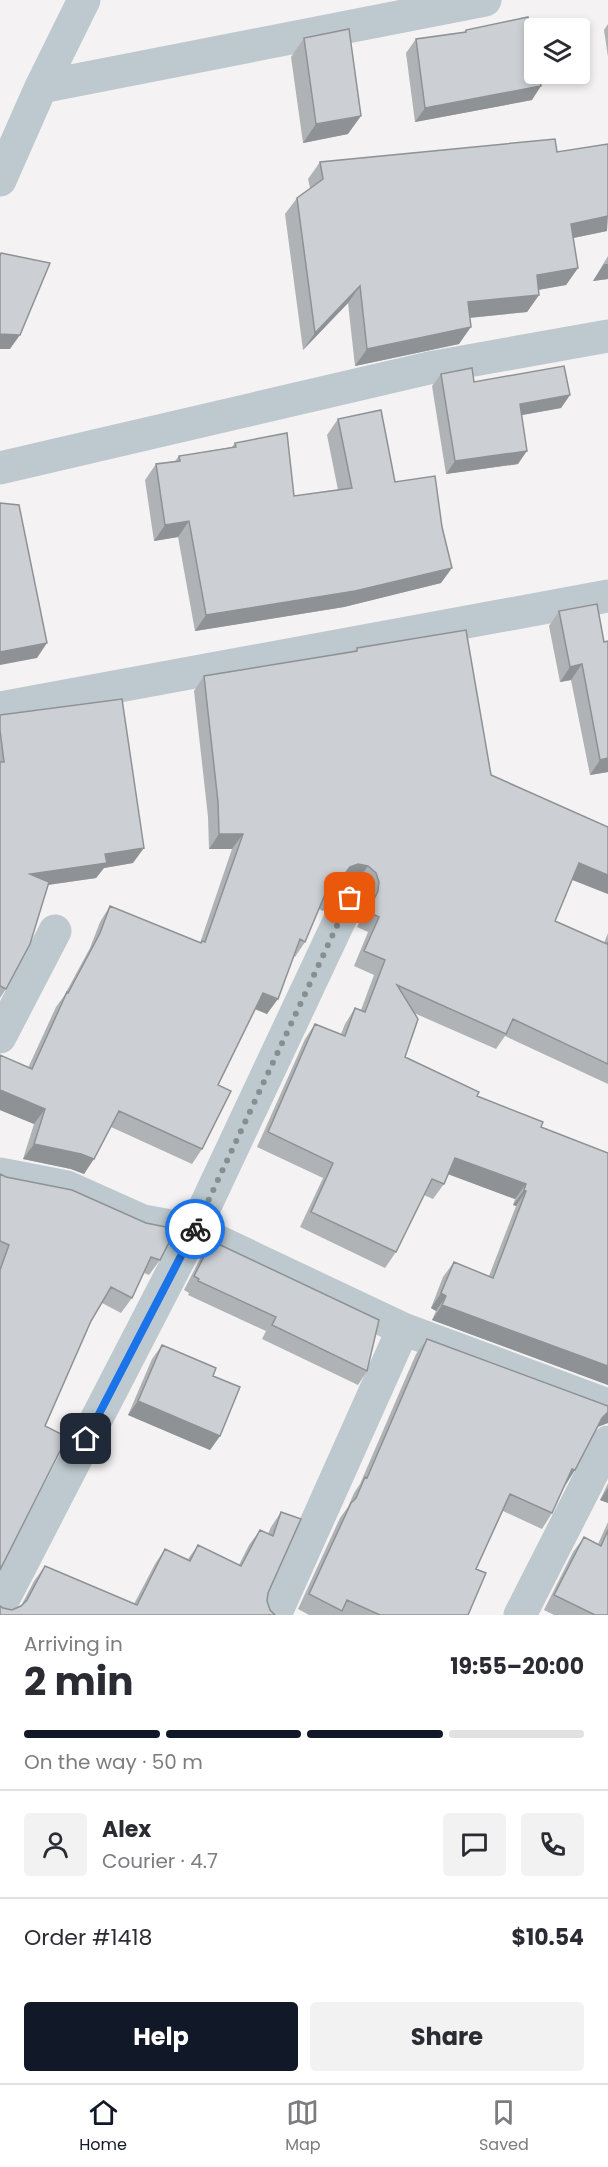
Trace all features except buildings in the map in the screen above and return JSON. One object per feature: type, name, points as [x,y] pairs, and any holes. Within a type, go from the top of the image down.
[{"type":"street","points":[[0,180],[41,87],[84,0]]},
{"type":"street","points":[[41,87],[485,0]]},
{"type":"street","points":[[0,468],[429,368],[608,336]]},
{"type":"street","points":[[0,708],[608,596]]},
{"type":"street","points":[[0,1606],[194,1230],[350,898]]},
{"type":"street","points":[[0,1037],[55,931]]},
{"type":"street","points":[[0,1174],[67,1187],[143,1221],[194,1230],[402,1329],[608,1406]]},
{"type":"street","points":[[275,1615],[402,1329]]},
{"type":"street","points":[[520,1615],[608,1442]]},
{"type":"way so far","points":[[195,1229],[350,898]]},
{"type":"route","points":[[86,1439],[195,1229]]}]
